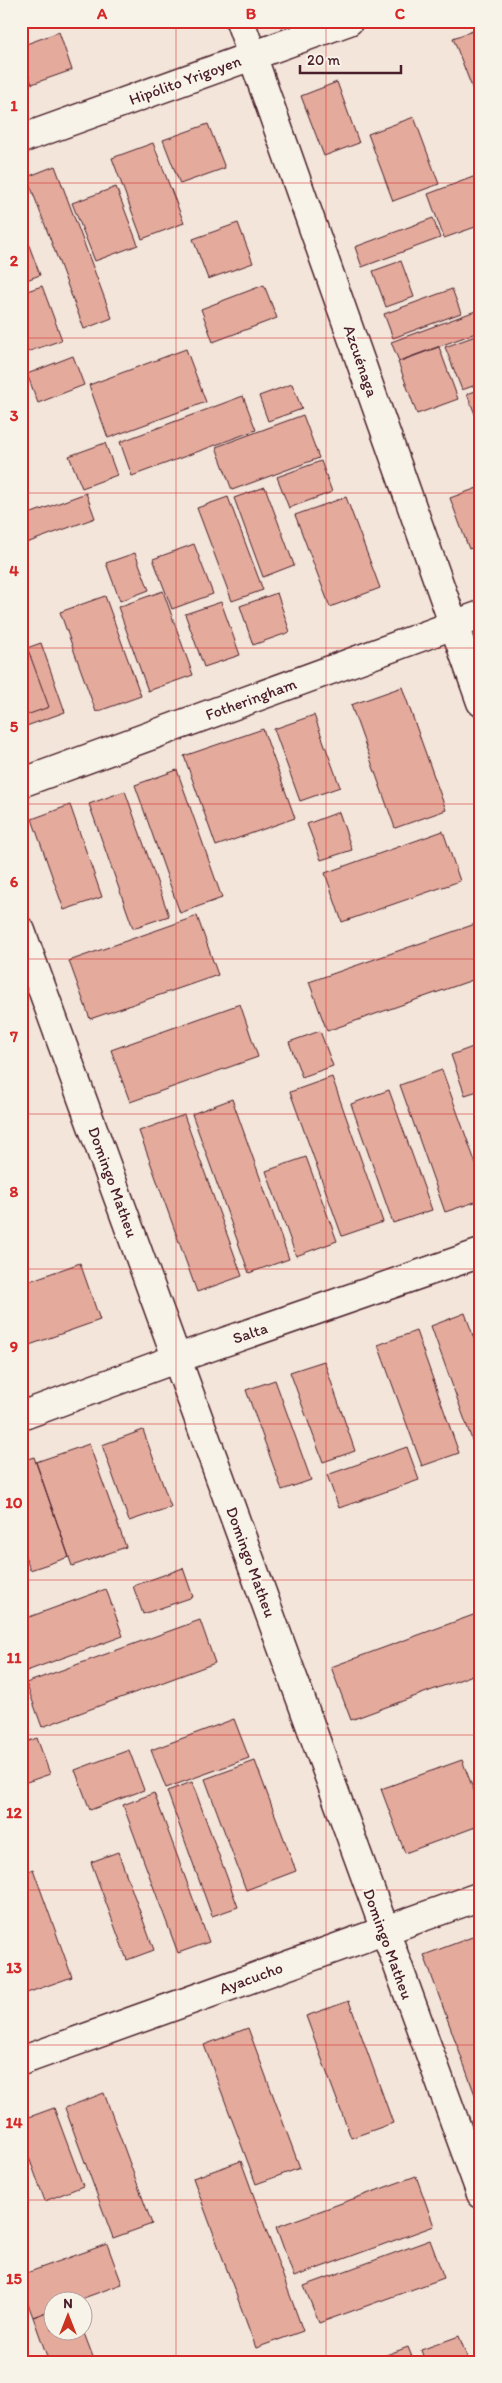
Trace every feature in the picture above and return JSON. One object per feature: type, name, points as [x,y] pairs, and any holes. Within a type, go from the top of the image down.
[{"type":"street","name":"Azcuénaga","points":[[240,21],[481,702]]},
{"type":"street","name":"Hipólito Yrigoyen","points":[[21,139],[348,21]]},
{"type":"street","name":"Fotheringham","points":[[21,783],[481,615]]},
{"type":"street","name":"Domingo Matheu","points":[[21,931],[178,1358],[382,1930],[481,2194]]},
{"type":"street","name":"Salta","points":[[21,1416],[178,1358],[481,1253]]},
{"type":"street","name":"Ayacucho","points":[[21,2061],[481,1896]]},
{"type":"building","points":[[481,28],[481,111],[453,38]]},
{"type":"building","points":[[59,32],[72,70],[32,84],[21,55],[21,46]]},
{"type":"building","points":[[337,82],[359,143],[324,156],[301,96]]},
{"type":"building","points":[[414,117],[439,184],[393,201],[368,134]]},
{"type":"building","points":[[208,124],[225,168],[180,184],[163,140]]},
{"type":"building","points":[[153,143],[184,223],[142,239],[112,158]]},
{"type":"building","points":[[55,166],[112,318],[84,329],[27,177]]},
{"type":"building","points":[[481,174],[481,225],[444,238],[428,194]]},
{"type":"building","points":[[116,187],[138,245],[95,261],[72,203]]},
{"type":"building","points":[[433,218],[440,238],[362,267],[355,247]]},
{"type":"building","points":[[238,223],[253,263],[208,279],[193,239]]},
{"type":"building","points":[[21,224],[40,275],[21,282]]},
{"type":"building","points":[[401,261],[414,297],[386,307],[373,271]]},
{"type":"building","points":[[264,285],[277,318],[213,342],[201,309]]},
{"type":"building","points":[[42,286],[62,340],[24,353],[21,346],[21,293]]},
{"type":"building","points":[[452,289],[461,313],[393,338],[384,314]]},
{"type":"building","points":[[481,309],[481,331],[399,361],[391,342]]},
{"type":"building","points":[[481,334],[481,383],[462,390],[445,347]]},
{"type":"building","points":[[439,347],[458,399],[417,414],[398,362]]},
{"type":"building","points":[[186,349],[206,402],[108,438],[89,385]]},
{"type":"building","points":[[73,356],[84,385],[38,403],[27,374]]},
{"type":"building","points":[[292,384],[302,409],[268,421],[259,396]]},
{"type":"building","points":[[481,389],[481,429],[467,394]]},
{"type":"building","points":[[243,396],[256,430],[132,476],[120,442]]},
{"type":"building","points":[[303,415],[319,458],[232,490],[216,447]]},
{"type":"building","points":[[105,443],[117,475],[82,488],[69,456]]},
{"type":"building","points":[[321,461],[332,492],[289,508],[277,477]]},
{"type":"building","points":[[265,487],[294,565],[263,577],[234,498]]},
{"type":"building","points":[[480,487],[481,545],[469,549],[450,498]]},
{"type":"building","points":[[86,493],[95,518],[21,545],[21,517]]},
{"type":"building","points":[[228,497],[263,590],[232,601],[197,508]]},
{"type":"building","points":[[346,497],[380,588],[330,607],[295,515]]},
{"type":"building","points":[[194,544],[213,594],[172,609],[153,559]]},
{"type":"building","points":[[135,553],[149,590],[120,601],[106,563]]},
{"type":"building","points":[[163,591],[193,675],[148,691],[118,607]]},
{"type":"building","points":[[277,593],[290,632],[253,645],[240,606]]},
{"type":"building","points":[[105,596],[141,696],[96,712],[60,612]]},
{"type":"building","points":[[221,602],[240,655],[204,667],[185,614]]},
{"type":"building","points":[[41,643],[65,712],[21,728],[21,650]]},
{"type":"building","points":[[27,647],[49,707],[21,717],[21,649]]},
{"type":"building","points":[[402,687],[446,810],[395,828],[351,705]]},
{"type":"building","points":[[314,715],[340,787],[300,801],[274,729]]},
{"type":"building","points":[[263,729],[295,818],[216,846],[184,756]]},
{"type":"building","points":[[177,770],[222,898],[180,913],[135,785]]},
{"type":"building","points":[[125,791],[169,916],[133,928],[89,804]]},
{"type":"building","points":[[70,805],[102,897],[64,910],[32,819]]},
{"type":"building","points":[[339,812],[352,850],[321,860],[307,824]]},
{"type":"building","points":[[443,831],[460,881],[342,922],[325,873]]},
{"type":"building","points":[[197,916],[218,975],[90,1019],[69,961]]},
{"type":"building","points":[[481,922],[481,977],[327,1031],[309,982]]},
{"type":"building","points":[[240,1004],[258,1057],[130,1102],[111,1050]]},
{"type":"building","points":[[320,1031],[333,1066],[302,1077],[289,1042]]},
{"type":"building","points":[[481,1044],[481,1090],[465,1095],[451,1055]]},
{"type":"building","points":[[442,1070],[481,1178],[481,1200],[445,1212],[400,1085]]},
{"type":"building","points":[[332,1077],[383,1222],[342,1236],[290,1092]]},
{"type":"building","points":[[389,1090],[432,1210],[393,1223],[351,1104]]},
{"type":"building","points":[[232,1099],[289,1259],[249,1273],[192,1114]]},
{"type":"building","points":[[184,1115],[242,1276],[197,1292],[139,1131]]},
{"type":"building","points":[[306,1157],[337,1241],[296,1256],[266,1171]]},
{"type":"building","points":[[80,1263],[100,1320],[21,1348],[21,1284]]},
{"type":"building","points":[[465,1313],[481,1358],[481,1465],[431,1326]]},
{"type":"building","points":[[416,1331],[459,1453],[422,1466],[378,1345]]},
{"type":"building","points":[[324,1361],[355,1451],[323,1462],[290,1372]]},
{"type":"building","points":[[275,1380],[311,1480],[282,1490],[246,1390]]},
{"type":"building","points":[[143,1430],[171,1507],[129,1521],[102,1445]]},
{"type":"building","points":[[89,1444],[126,1547],[72,1566],[36,1462]]},
{"type":"building","points":[[407,1447],[419,1480],[339,1508],[327,1475]]},
{"type":"building","points":[[34,1457],[69,1557],[30,1570],[21,1545],[21,1461]]},
{"type":"building","points":[[183,1568],[193,1597],[143,1614],[133,1586]]},
{"type":"building","points":[[106,1589],[123,1636],[21,1673],[21,1620]]},
{"type":"building","points":[[476,1614],[481,1627],[481,1672],[351,1720],[331,1667]]},
{"type":"building","points":[[200,1620],[215,1663],[42,1727],[26,1683]]},
{"type":"building","points":[[234,1719],[249,1758],[166,1788],[151,1750]]},
{"type":"building","points":[[37,1738],[50,1774],[21,1784],[21,1744]]},
{"type":"building","points":[[129,1750],[144,1790],[90,1810],[75,1770]]},
{"type":"building","points":[[462,1760],[481,1809],[481,1825],[405,1853],[381,1789]]},
{"type":"building","points":[[255,1761],[296,1871],[246,1890],[205,1779]]},
{"type":"building","points":[[192,1782],[238,1907],[212,1916],[167,1791]]},
{"type":"building","points":[[154,1793],[209,1942],[178,1953],[123,1805]]},
{"type":"building","points":[[118,1852],[154,1950],[127,1960],[91,1862]]},
{"type":"building","points":[[33,1869],[72,1977],[24,1994],[21,1986],[21,1874]]},
{"type":"building","points":[[475,1936],[481,1953],[481,2102],[478,2103],[424,1955]]},
{"type":"building","points":[[349,2001],[393,2123],[351,2138],[306,2016]]},
{"type":"building","points":[[248,2028],[300,2168],[256,2184],[204,2045]]},
{"type":"building","points":[[104,2093],[152,2224],[113,2238],[65,2108]]},
{"type":"building","points":[[54,2108],[83,2186],[45,2201],[21,2136],[21,2120]]},
{"type":"building","points":[[241,2161],[303,2331],[256,2348],[193,2178]]},
{"type":"building","points":[[416,2176],[434,2226],[294,2277],[276,2227]]},
{"type":"building","points":[[430,2240],[444,2278],[319,2323],[304,2286]]},
{"type":"building","points":[[107,2244],[122,2284],[92,2295],[92,2290],[42,2290],[42,2314],[33,2317],[21,2286],[21,2275]]},
{"type":"building","points":[[42,2314],[42,2340],[87,2340],[95,2362],[49,2362],[33,2317]]},
{"type":"building","points":[[459,2336],[469,2362],[425,2362],[421,2350]]},
{"type":"building","points":[[408,2347],[414,2362],[367,2362]]}]
